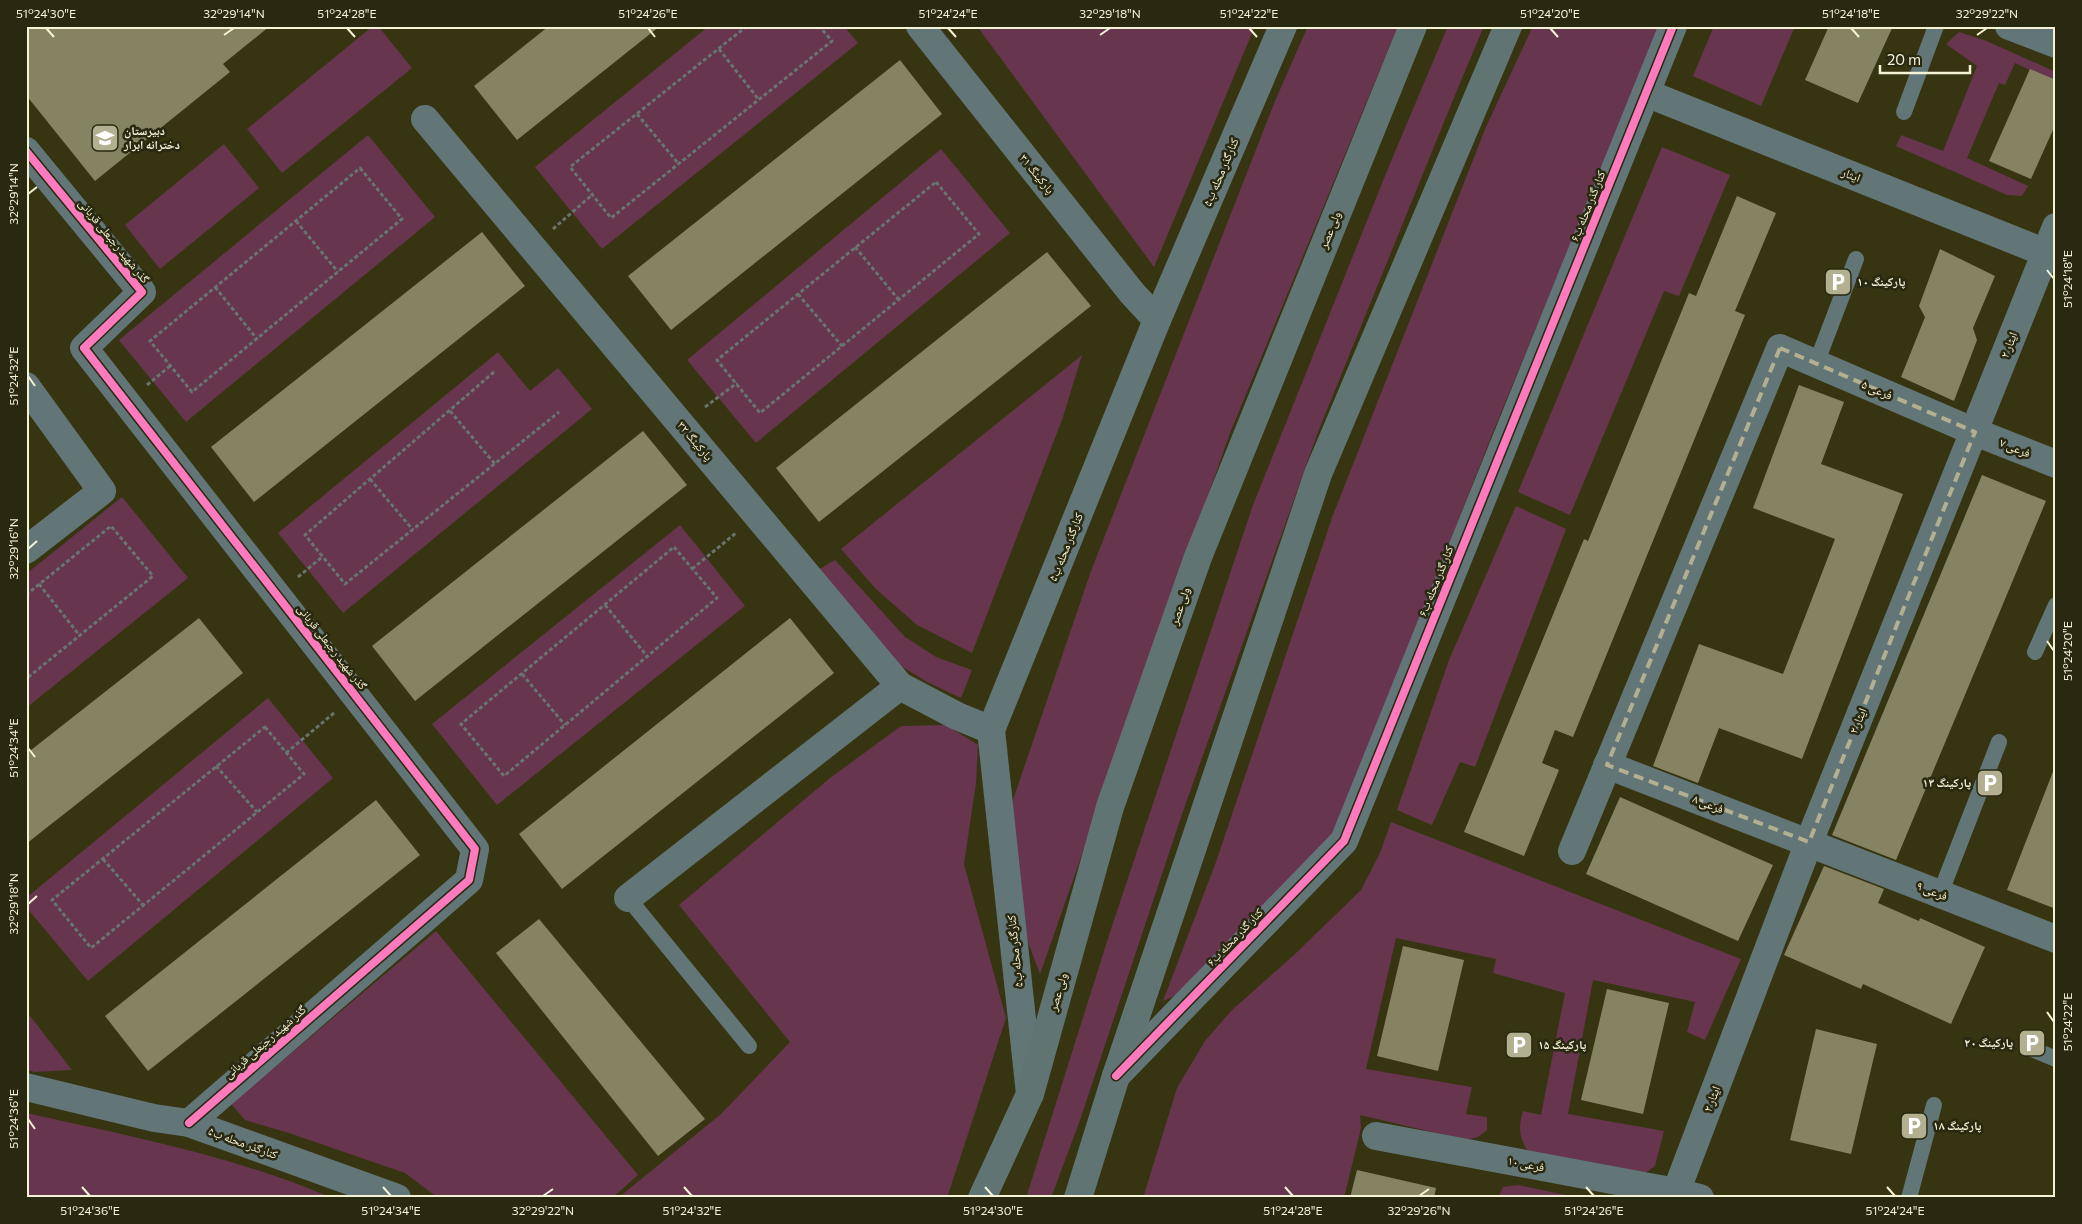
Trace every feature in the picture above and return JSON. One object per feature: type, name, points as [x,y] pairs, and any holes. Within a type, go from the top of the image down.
[{"type":"main road","name":"ولی عصر","points":[[982,1198],[1030,1094],[1110,808],[1198,557],[1413,26]]},
{"type":"main road","points":[[1078,1198],[1116,1076],[1318,474],[1508,26]]},
{"type":"street","name":"پارکینگ ۳۱","points":[[920,26],[1132,293],[1157,320]]},
{"type":"street","name":"کنارگذر محله ب۵","points":[[1030,1094],[992,730],[1157,320],[1283,26]]},
{"type":"street","name":"کنار گذر محله ب۶","points":[[1116,1076],[1344,841],[1674,26]]},
{"type":"street","points":[[2009,26],[2056,44]]},
{"type":"street","name":"ایثار","points":[[1646,92],[2050,255]]},
{"type":"street","name":"پارکینگ ۳۲","points":[[425,119],[900,686],[957,716],[992,730]]},
{"type":"street","name":"گذر شهید رجبعلی قربانی","points":[[26,151],[142,292],[84,348],[475,849],[469,880],[189,1124]]},
{"type":"street","name":"ایثار ۲","points":[[1688,1195],[1809,842],[1975,432],[2050,255],[2056,227]]},
{"type":"street","name":"فرعی ۵","points":[[1607,765],[1780,348],[1975,432]]},
{"type":"street","points":[[26,386],[102,491],[26,550]]},
{"type":"street","name":"فرعی ۷","points":[[1975,432],[2056,464]]},
{"type":"street","points":[[628,898],[900,686]]},
{"type":"street","points":[[1572,851],[1607,765]]},
{"type":"street","name":"فرعی ۸","points":[[1607,765],[1809,842]]},
{"type":"street","name":"فرعی ۹","points":[[1809,842],[2056,939]]},
{"type":"street","name":"کنارگذر محله ب۵","points":[[26,1087],[154,1118],[189,1124],[397,1198]]},
{"type":"street","name":"فرعی ۱۰","points":[[1376,1136],[1688,1195]]},
{"type":"lane","points":[[1904,112],[1936,26]]},
{"type":"lane","points":[[1816,364],[1856,259]]},
{"type":"lane","points":[[2035,652],[2056,605]]},
{"type":"lane","points":[[1940,894],[1999,742]]},
{"type":"lane","points":[[628,898],[749,1046]]},
{"type":"lane","points":[[2032,1049],[2056,1059]]},
{"type":"lane","points":[[1909,1198],[1934,1105]]},
{"type":"path","points":[[747,26],[570,167],[611,218],[832,41],[820,26]]},
{"type":"path","points":[[719,49],[759,100]]},
{"type":"path","points":[[637,114],[678,164]]},
{"type":"path","points":[[360,168],[402,219],[338,272],[192,392],[150,341],[360,168]]},
{"type":"path","points":[[936,182],[979,234],[760,413],[717,360],[855,247],[936,182]]},
{"type":"path","points":[[532,247],[592,195]]},
{"type":"path","points":[[296,221],[338,272]]},
{"type":"path","points":[[855,247],[899,300]]},
{"type":"path","points":[[215,287],[257,339]]},
{"type":"path","points":[[798,294],[842,346]]},
{"type":"path","points":[[494,372],[305,534],[345,584],[559,412]]},
{"type":"path","points":[[681,425],[737,383]]},
{"type":"path","points":[[450,411],[495,464]]},
{"type":"path","points":[[370,479],[413,530]]},
{"type":"path","points":[[692,569],[757,515]]},
{"type":"path","points":[[26,595],[111,526],[153,576],[26,680]]},
{"type":"path","points":[[674,547],[692,569],[717,598],[504,776],[461,724],[674,547]]},
{"type":"path","points":[[39,584],[80,636]]},
{"type":"path","points":[[604,605],[647,656]]},
{"type":"path","points":[[522,673],[565,725]]},
{"type":"path","points":[[286,753],[356,696]]},
{"type":"path","points":[[265,727],[286,753],[304,774],[91,948],[52,900],[265,727]]},
{"type":"path","points":[[216,766],[257,812]]},
{"type":"path","points":[[103,859],[143,905]]},
{"type":"highlighted area","points":[[1780,348],[1975,432],[1809,842],[1607,765]]},
{"type":"shaded area","points":[[373,26],[378,26],[412,68],[282,173],[247,129]]},
{"type":"shaded area","points":[[709,26],[844,26],[858,43],[602,249],[535,167]]},
{"type":"shaded area","points":[[977,26],[1255,26],[1154,267]]},
{"type":"shaded area","points":[[1308,26],[1398,26],[1230,433],[1040,974],[1023,929],[1012,803],[1091,571],[1275,101]]},
{"type":"shaded area","points":[[1448,26],[1484,26],[1318,432],[1182,814],[1080,1120],[1051,1198],[1026,1198],[1110,932],[1253,505],[1389,166]]},
{"type":"shaded area","points":[[1533,26],[1661,26],[1493,432],[1332,842],[1179,994],[1163,1001],[1216,862],[1333,515],[1486,127]]},
{"type":"shaded area","points":[[1714,26],[1795,26],[1761,106],[1693,76]]},
{"type":"shaded area","points":[[1959,32],[1984,40],[2056,72],[2056,83],[2015,63],[2005,85],[1999,83],[1967,158],[2028,186],[2022,196],[2007,195],[1896,146],[1901,135],[1943,151],[1977,66],[1946,44]]},
{"type":"shaded area","points":[[368,135],[435,217],[186,422],[119,340]]},
{"type":"shaded area","points":[[224,144],[259,188],[160,269],[125,225]]},
{"type":"shaded area","points":[[1662,147],[1730,175],[1679,296],[1664,291],[1570,515],[1518,492]]},
{"type":"shaded area","points":[[941,149],[1010,233],[756,443],[687,360]]},
{"type":"shaded area","points":[[498,352],[530,391],[558,368],[592,409],[343,613],[278,533]]},
{"type":"shaded area","points":[[1082,355],[1062,420],[972,653],[917,625],[876,589],[841,549]]},
{"type":"shaded area","points":[[122,497],[188,578],[26,708],[26,574]]},
{"type":"shaded area","points":[[1516,506],[1566,529],[1475,767],[1460,762],[1432,825],[1397,810],[1449,660]]},
{"type":"shaded area","points":[[680,525],[745,606],[497,805],[432,724]]},
{"type":"shaded area","points":[[835,560],[905,637],[936,657],[972,670],[961,698],[927,682],[893,661],[811,574]]},
{"type":"shaded area","points":[[268,698],[333,778],[88,981],[26,907],[26,898]]},
{"type":"shaded area","points":[[946,725],[978,745],[976,783],[964,864],[1006,1018],[947,1198],[618,1198],[721,1114],[790,1042],[679,905],[830,778],[901,726]]},
{"type":"shaded area","points":[[1391,822],[1741,959],[1705,1040],[1687,1032],[1695,1002],[1593,980],[1568,1114],[1664,1131],[1655,1166],[1644,1174],[1528,1152],[1520,1132],[1521,1117],[1523,1111],[1541,1115],[1565,993],[1493,973],[1496,959],[1396,938],[1366,1069],[1472,1087],[1466,1114],[1487,1117],[1487,1130],[1478,1137],[1466,1140],[1360,1115],[1361,1128],[1344,1198],[1143,1198],[1177,1088],[1205,1041],[1231,1011],[1294,955],[1361,890],[1380,853]]},
{"type":"shaded area","points":[[436,931],[638,1175],[612,1198],[438,1198],[405,1173],[245,1120],[231,1104]]},
{"type":"shaded area","points":[[30,1016],[72,1070],[35,1072],[26,1070],[26,1018]]},
{"type":"shaded area","points":[[26,1113],[181,1148],[258,1170],[332,1198],[26,1198]]},
{"type":"shaded area","points":[[1518,1185],[1575,1198],[1498,1198],[1503,1187]]},
{"type":"building","name":"دبیرستان دخترانه ابرار","points":[[26,26],[270,26],[223,64],[230,72],[95,181],[26,95]]},
{"type":"building","points":[[549,26],[660,26],[517,140],[474,86]]},
{"type":"building","points":[[1829,26],[1893,26],[1858,103],[1805,80]]},
{"type":"building","points":[[900,60],[942,114],[671,330],[628,276]]},
{"type":"building","points":[[2030,69],[2056,80],[2056,123],[2031,179],[1989,161]]},
{"type":"building","points":[[1737,196],[1776,213],[1735,311],[1745,315],[1573,737],[1555,730],[1542,763],[1559,770],[1524,856],[1464,832],[1584,539],[1588,541],[1689,293],[1696,296]]},
{"type":"building","points":[[482,232],[525,286],[254,502],[211,447]]},
{"type":"building","points":[[1940,249],[1995,276],[1973,328],[1977,340],[1954,401],[1901,377],[1925,317],[1919,306]]},
{"type":"building","points":[[1047,252],[1091,306],[819,522],[776,468]]},
{"type":"building","points":[[1799,385],[1844,402],[1821,464],[1903,494],[1802,759],[1719,728],[1698,783],[1653,766],[1699,644],[1783,674],[1835,539],[1753,508]]},
{"type":"building","points":[[643,431],[687,485],[415,701],[372,646]]},
{"type":"building","points":[[1982,475],[2046,501],[1896,860],[1832,835]]},
{"type":"building","points":[[199,618],[243,673],[26,844],[26,754]]},
{"type":"building","points":[[790,618],[834,673],[562,889],[519,834]]},
{"type":"building","points":[[2054,769],[2056,769],[2056,909],[2007,890]]},
{"type":"building","points":[[1620,797],[1773,865],[1738,941],[1586,874]]},
{"type":"building","points":[[376,800],[420,855],[148,1071],[105,1016]]},
{"type":"building","points":[[1824,866],[1884,889],[1878,903],[1919,921],[1920,918],[1985,947],[1951,1024],[1863,984],[1861,989],[1784,955]]},
{"type":"building","points":[[539,919],[705,1119],[658,1156],[496,953]]},
{"type":"building","points":[[1403,946],[1464,960],[1438,1071],[1377,1056]]},
{"type":"building","points":[[1607,989],[1669,1003],[1643,1114],[1581,1100]]},
{"type":"building","points":[[1816,1029],[1877,1044],[1851,1154],[1790,1140]]},
{"type":"building","points":[[1357,1170],[1436,1188],[1434,1198],[1350,1198]]},
{"type":"cycle path","points":[[1116,1076],[1344,841],[1673,26]]},
{"type":"cycle path","points":[[26,151],[142,292],[84,348],[475,849],[469,880],[189,1123]]},
{"type":"place","name":"دبیرستان دخترانه ابرار","points":[[105,138]]},
{"type":"place","name":"پارکینگ ۱۰","points":[[1838,282]]},
{"type":"place","name":"پارکینگ ۱۳","points":[[1990,783]]},
{"type":"place","name":"پارکینگ ۲۰","points":[[2032,1043]]},
{"type":"place","name":"پارکینگ ۱۵","points":[[1519,1045]]},
{"type":"place","name":"پارکینگ ۱۸","points":[[1914,1126]]}]
